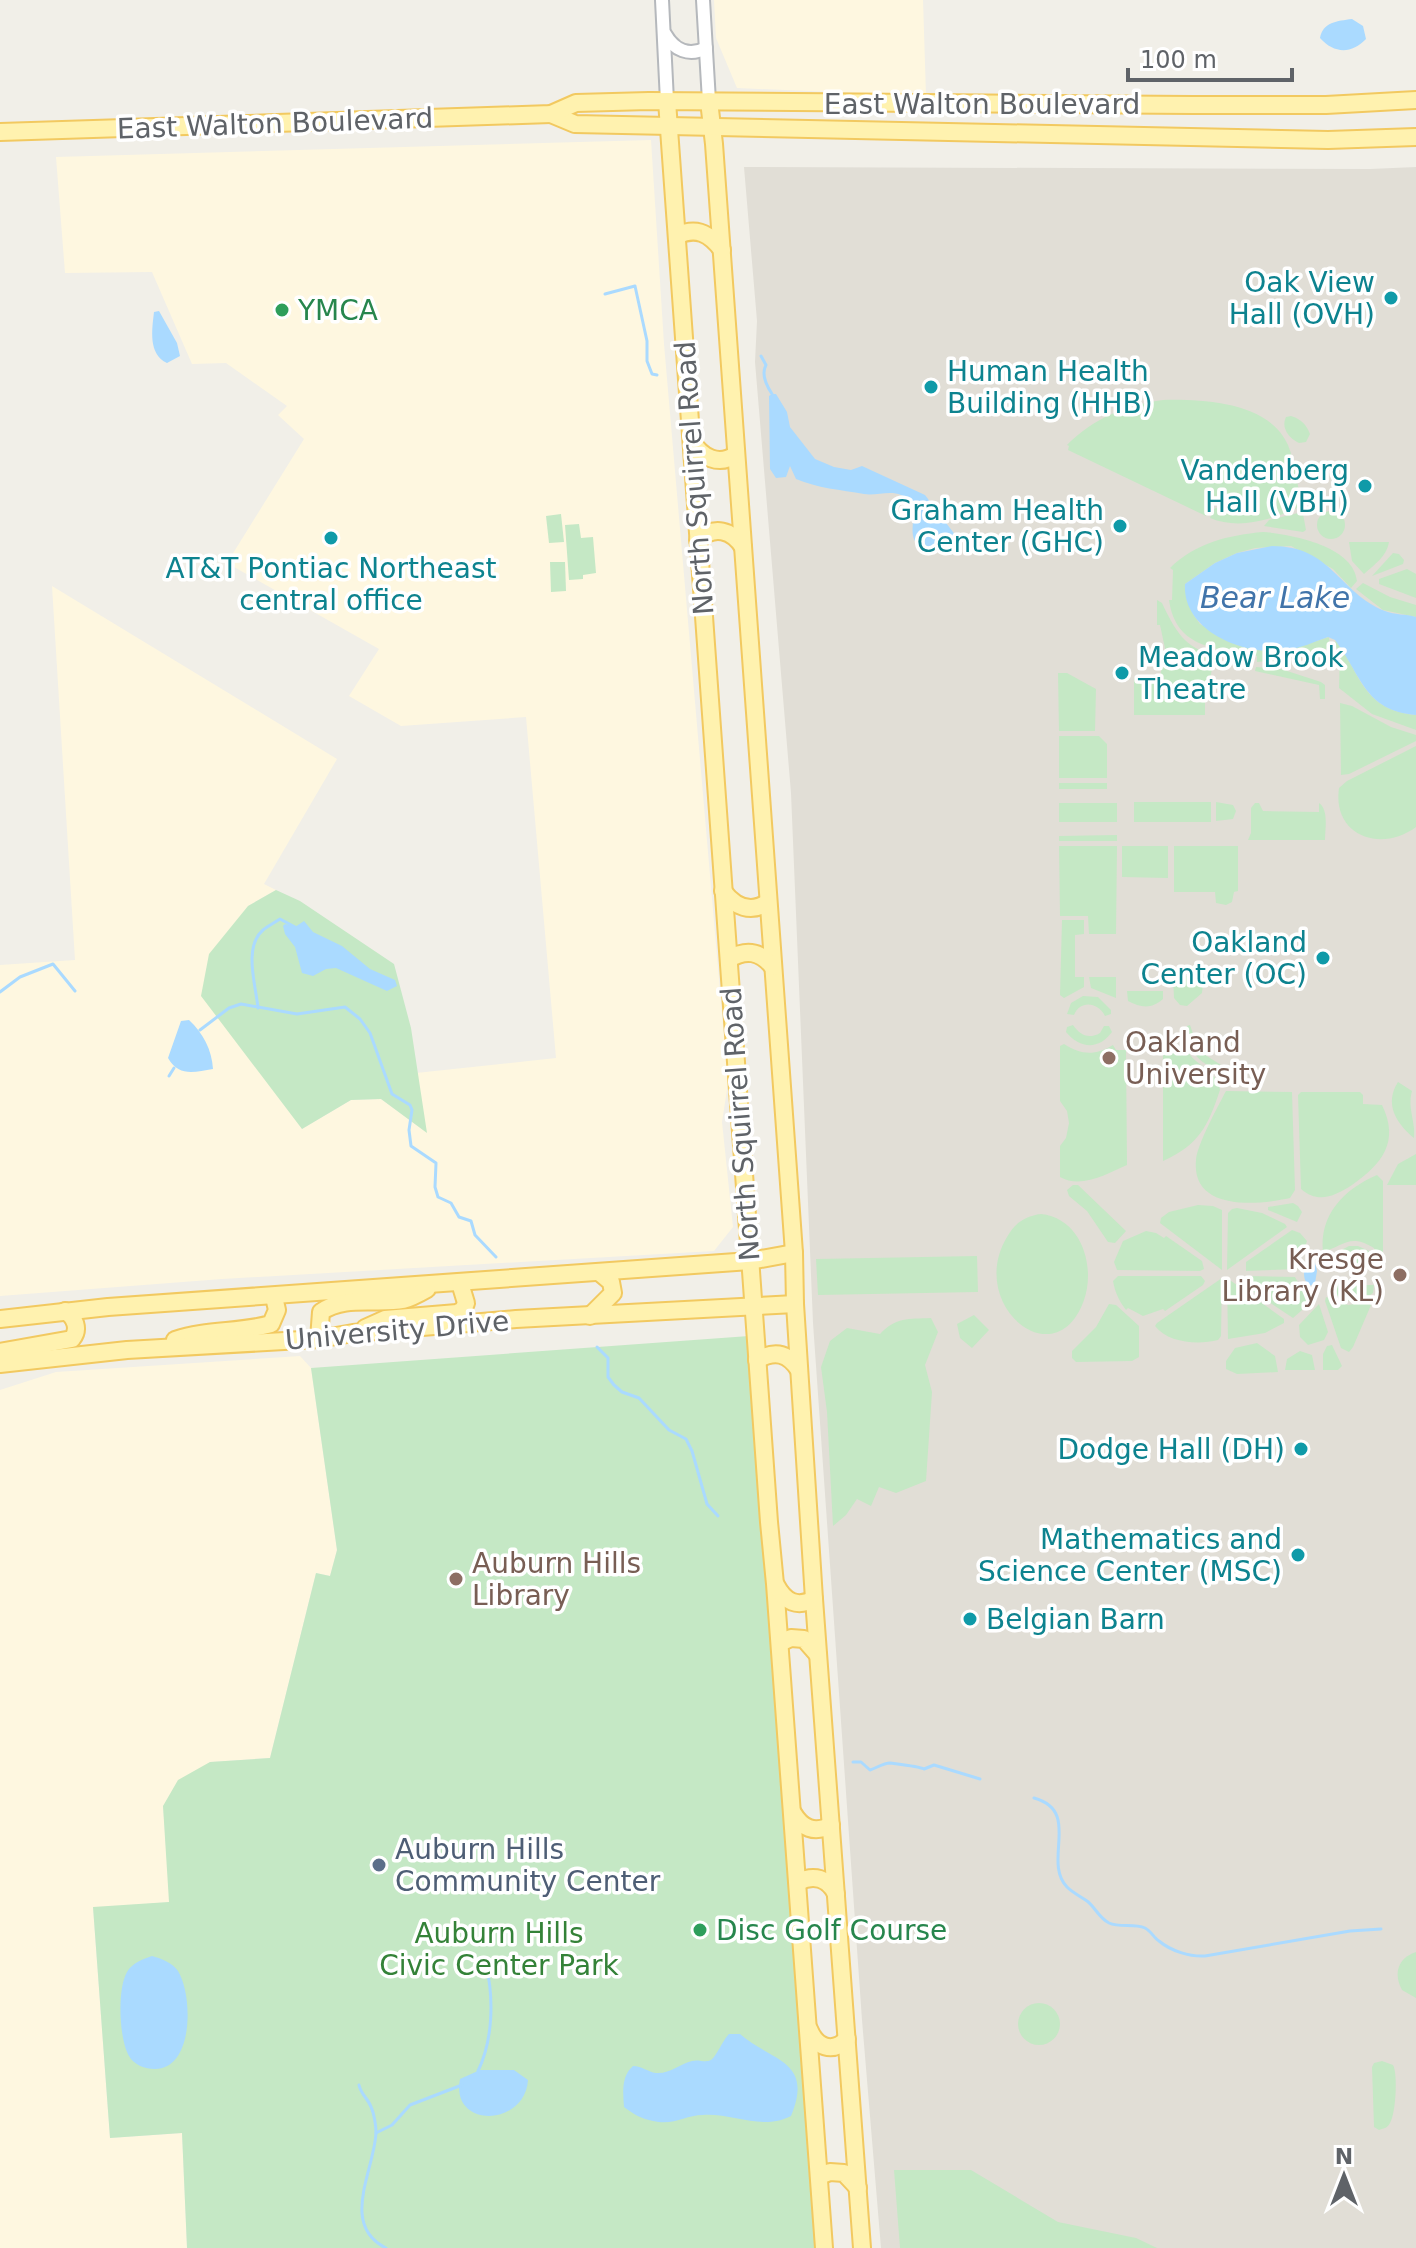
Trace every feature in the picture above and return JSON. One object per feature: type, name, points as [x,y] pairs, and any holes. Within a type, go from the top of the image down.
[{"type":"main road","name":"East Walton Boulevard","points":[[0,132],[551,114],[576,103],[1326,105],[1416,100]]},
{"type":"main road","name":"North Squirrel Road","points":[[667,101],[824,2248]]},
{"type":"main road","name":"North Squirrel Road","points":[[709,101],[794,1253],[814,1599],[862,2248]]},
{"type":"main road","points":[[1012,133],[1007,117],[1011,109],[1021,104]]},
{"type":"main road","name":"East Walton Boulevard","points":[[551,114],[575,124],[1328,140],[1416,137]]},
{"type":"main road","points":[[677,236],[689,231],[702,232],[722,250]]},
{"type":"main road","points":[[692,441],[697,450],[710,459],[724,460],[736,454]]},
{"type":"main road","points":[[698,540],[710,532],[724,531],[738,539],[743,547]]},
{"type":"main road","points":[[723,891],[746,908],[758,908],[768,902]]},
{"type":"main road","points":[[729,959],[740,953],[754,953],[773,967]]},
{"type":"main road","name":"University Drive","points":[[0,1319],[65,1311],[750,1261],[794,1253]]},
{"type":"main road","points":[[590,1316],[613,1293],[611,1282],[599,1272]]},
{"type":"main road","points":[[353,1333],[385,1319],[445,1315],[463,1310],[466,1303],[460,1283]]},
{"type":"main road","points":[[319,1339],[321,1312],[328,1306],[405,1300],[435,1285]]},
{"type":"main road","points":[[155,1348],[195,1333],[255,1329],[271,1324],[277,1310],[274,1297]]},
{"type":"main road","name":"University Drive","points":[[0,1364],[83,1353],[319,1339],[353,1333],[516,1319],[795,1304]]},
{"type":"main road","points":[[0,1352],[72,1339],[76,1333],[74,1319],[65,1311]]},
{"type":"main road","points":[[757,1360],[770,1354],[783,1355],[799,1370]]},
{"type":"main road","points":[[775,1584],[792,1603],[803,1604],[814,1599]]},
{"type":"main road","points":[[780,1643],[791,1638],[804,1639],[818,1655]]},
{"type":"main road","points":[[792,1811],[798,1822],[810,1829],[831,1825]]},
{"type":"main road","points":[[798,1882],[817,1877],[829,1883],[836,1894]]},
{"type":"main road","points":[[808,2027],[816,2041],[827,2047],[839,2047],[847,2039]]},
{"type":"main road","points":[[819,2176],[830,2172],[844,2173],[858,2188]]},
{"type":"street","name":"North Squirrel Road","points":[[662,0],[667,101]]},
{"type":"street","name":"North Squirrel Road","points":[[703,0],[709,101]]},
{"type":"street","points":[[664,31],[671,43],[682,50],[694,53],[706,48]]},
{"type":"shaded area","points":[[714,0],[923,0],[926,96],[737,88],[716,38]]},
{"type":"shaded area","points":[[651,140],[664,344],[728,1083],[722,1122],[733,1227],[714,1251],[222,1279],[0,1296],[0,965],[75,960],[52,586],[337,759],[264,884],[276,890],[248,906],[302,1129],[351,1100],[381,1099],[426,1132],[416,1073],[556,1058],[526,717],[401,726],[349,696],[379,649],[227,563],[304,439],[278,415],[287,406],[226,363],[192,364],[152,272],[65,273],[56,157]]},
{"type":"shaded area","name":"Oakland University","points":[[744,167],[1416,167],[1416,2248],[881,2248],[813,1323],[791,793],[755,362],[757,321]]},
{"type":"shaded area","points":[[300,1356],[311,1368],[337,1550],[330,1576],[316,1573],[270,1758],[210,1762],[163,1806],[170,1902],[93,1908],[110,2138],[182,2133],[187,2248],[0,2248],[0,1390],[56,1372]]},
{"type":"green space","points":[[1163,400],[1215,402],[1251,412],[1266,420],[1279,431],[1288,445],[1301,501],[1299,507],[1255,522],[1221,522],[1210,518],[1214,509],[1222,505],[1219,501],[1213,500],[1206,516],[1068,450],[1067,445],[1099,420],[1123,409]]},
{"type":"green space","points":[[1291,416],[1307,427],[1310,434],[1306,442],[1299,443],[1286,432],[1286,417]]},
{"type":"green space","points":[[1331,511],[1341,515],[1345,525],[1341,535],[1331,539],[1321,535],[1317,525],[1321,515]]},
{"type":"green space","points":[[561,514],[564,542],[549,543],[546,516]]},
{"type":"green space","points":[[1303,514],[1306,530],[1303,532],[1264,526],[1269,520]]},
{"type":"green space","points":[[579,524],[581,538],[593,537],[596,573],[583,575],[583,579],[569,580],[565,525]]},
{"type":"green space","points":[[1263,532],[1304,539],[1333,551],[1353,569],[1357,581],[1351,588],[1333,569],[1291,546],[1255,548],[1215,563],[1185,584],[1193,614],[1200,624],[1244,647],[1288,650],[1329,637],[1330,647],[1309,657],[1257,662],[1257,656],[1214,648],[1190,638],[1180,629],[1173,616],[1169,600],[1172,600],[1173,570],[1170,568],[1201,546],[1238,535]]},
{"type":"green space","points":[[1349,542],[1389,542],[1383,556],[1364,574],[1352,561]]},
{"type":"green space","points":[[1393,553],[1399,554],[1404,560],[1403,564],[1372,576]]},
{"type":"green space","points":[[550,562],[565,562],[566,591],[551,592]]},
{"type":"green space","points":[[1407,569],[1416,574],[1416,598],[1379,584],[1379,579]]},
{"type":"green space","points":[[1363,583],[1390,597],[1416,605],[1416,617],[1383,610],[1356,589]]},
{"type":"green space","points":[[1157,600],[1188,643],[1215,655],[1205,715],[1134,715],[1134,678],[1158,683],[1166,653],[1160,625],[1157,625]]},
{"type":"green space","points":[[1336,640],[1358,678],[1374,698],[1398,712],[1416,715],[1416,730],[1372,714],[1339,688],[1340,650],[1334,646]]},
{"type":"green space","points":[[1256,667],[1281,669],[1321,682],[1325,685],[1325,699],[1320,699],[1319,685],[1255,671]]},
{"type":"green space","points":[[1058,673],[1067,673],[1096,689],[1095,731],[1059,731]]},
{"type":"green space","points":[[1340,703],[1416,735],[1416,741],[1341,775]]},
{"type":"green space","points":[[1059,736],[1099,736],[1107,744],[1107,778],[1059,778]]},
{"type":"green space","points":[[1416,746],[1416,827],[1388,839],[1374,839],[1351,828],[1343,818],[1339,805],[1339,788]]},
{"type":"green space","points":[[1059,783],[1107,783],[1107,789],[1059,789]]},
{"type":"green space","points":[[1134,802],[1211,802],[1211,822],[1134,822]]},
{"type":"green space","points":[[1216,802],[1233,805],[1236,811],[1233,819],[1216,821]]},
{"type":"green space","points":[[1059,803],[1117,803],[1117,822],[1059,822]]},
{"type":"green space","points":[[1259,803],[1263,811],[1319,812],[1319,803],[1325,815],[1325,840],[1248,840],[1251,808]]},
{"type":"green space","points":[[1117,835],[1117,841],[1059,841],[1059,836]]},
{"type":"green space","points":[[1059,846],[1117,846],[1116,934],[1089,934],[1088,916],[1060,916]]},
{"type":"green space","points":[[1122,846],[1168,846],[1168,878],[1122,877]]},
{"type":"green space","points":[[1174,846],[1238,846],[1238,891],[1234,892],[1232,902],[1226,905],[1216,903],[1215,892],[1174,892]]},
{"type":"green space","points":[[276,890],[300,901],[394,964],[411,1028],[427,1133],[381,1099],[351,1100],[302,1129],[201,996],[209,954],[248,906]]},
{"type":"green space","points":[[1062,920],[1084,920],[1084,934],[1075,935],[1075,977],[1084,977],[1084,987],[1064,998],[1060,995]]},
{"type":"green space","points":[[1173,976],[1190,976],[1191,983],[1203,983],[1202,993],[1187,1006],[1180,1005],[1174,998]]},
{"type":"green space","points":[[1089,977],[1116,977],[1116,998],[1091,988]]},
{"type":"green space","points":[[1127,991],[1163,991],[1163,999],[1155,1005],[1142,1006],[1128,1001]]},
{"type":"green space","points":[[1083,996],[1098,997],[1111,1010],[1111,1014],[1105,1016],[1098,1008],[1085,1005],[1074,1015],[1067,1014],[1071,1003]]},
{"type":"green space","points":[[1073,1025],[1088,1036],[1100,1033],[1104,1026],[1109,1026],[1112,1032],[1101,1042],[1083,1044],[1066,1032],[1067,1027]]},
{"type":"green space","points":[[1190,1025],[1199,1051],[1221,1065],[1220,1070],[1200,1060],[1191,1048],[1187,1034],[1187,1026]]},
{"type":"green space","points":[[1064,1044],[1088,1053],[1113,1045],[1116,1050],[1126,1050],[1127,1165],[1085,1181],[1060,1177],[1060,1146],[1066,1138],[1069,1123],[1067,1111],[1060,1101],[1060,1046]]},
{"type":"green space","points":[[1186,1049],[1211,1073],[1220,1090],[1206,1124],[1194,1141],[1163,1161],[1163,1050]]},
{"type":"green space","points":[[1398,1082],[1412,1091],[1410,1103],[1414,1138],[1394,1113],[1392,1098]]},
{"type":"green space","points":[[1226,1091],[1292,1092],[1295,1190],[1290,1198],[1245,1203],[1215,1197],[1204,1189],[1197,1177],[1197,1153]]},
{"type":"green space","points":[[1301,1092],[1360,1092],[1363,1104],[1382,1105],[1387,1118],[1388,1141],[1379,1160],[1346,1189],[1326,1197],[1307,1194],[1301,1189],[1298,1095]]},
{"type":"green space","points":[[1416,1154],[1416,1185],[1387,1185],[1398,1164]]},
{"type":"green space","points":[[1377,1175],[1383,1181],[1383,1263],[1379,1263],[1374,1248],[1358,1241],[1323,1252],[1325,1226],[1336,1205],[1354,1188]]},
{"type":"green space","points":[[1078,1185],[1126,1231],[1115,1243],[1108,1242],[1087,1211],[1069,1196],[1067,1190]]},
{"type":"green space","points":[[1293,1203],[1302,1212],[1297,1222],[1268,1210],[1268,1207]]},
{"type":"green space","points":[[1198,1205],[1222,1210],[1222,1270],[1160,1223],[1169,1212]]},
{"type":"green space","points":[[1237,1208],[1262,1213],[1287,1227],[1227,1270],[1228,1213]]},
{"type":"green space","points":[[1041,1214],[1055,1217],[1075,1234],[1082,1246],[1088,1273],[1084,1300],[1071,1323],[1054,1333],[1037,1333],[1020,1324],[1006,1308],[998,1287],[997,1262],[1007,1237],[1021,1221]]},
{"type":"green space","points":[[1292,1230],[1307,1241],[1297,1269],[1246,1271],[1246,1262]]},
{"type":"green space","points":[[1146,1231],[1164,1238],[1166,1236],[1202,1261],[1204,1269],[1117,1270],[1114,1262],[1123,1241]]},
{"type":"green space","points":[[1349,1246],[1369,1251],[1374,1263],[1362,1263],[1361,1267],[1328,1265],[1330,1256]]},
{"type":"green space","points":[[977,1256],[978,1292],[818,1295],[816,1259]]},
{"type":"green space","points":[[1118,1276],[1201,1276],[1205,1281],[1165,1311],[1143,1316],[1128,1308],[1126,1310],[1121,1303],[1113,1281]]},
{"type":"green space","points":[[1246,1276],[1295,1277],[1310,1303],[1293,1318],[1245,1286],[1242,1282]]},
{"type":"green space","points":[[1222,1278],[1221,1336],[1218,1340],[1175,1339],[1155,1326],[1157,1323]]},
{"type":"green space","points":[[1227,1278],[1284,1319],[1284,1323],[1265,1333],[1228,1339]]},
{"type":"green space","points":[[1346,1280],[1346,1284],[1361,1280],[1362,1285],[1374,1285],[1373,1293],[1350,1301],[1329,1289],[1330,1281]]},
{"type":"green space","points":[[1326,1297],[1348,1305],[1367,1302],[1371,1305],[1349,1352],[1341,1348]]},
{"type":"green space","points":[[1109,1304],[1116,1305],[1139,1326],[1139,1357],[1132,1361],[1076,1362],[1072,1351],[1096,1327]]},
{"type":"green space","points":[[1319,1304],[1328,1332],[1324,1340],[1308,1345],[1300,1337],[1299,1325]]},
{"type":"green space","points":[[974,1315],[989,1330],[972,1348],[960,1338],[957,1324]]},
{"type":"green space","points":[[931,1318],[938,1332],[925,1365],[932,1392],[926,1481],[896,1493],[879,1487],[871,1506],[857,1499],[846,1515],[833,1526],[827,1412],[821,1367],[830,1341],[847,1328],[880,1334],[897,1322]]},
{"type":"green space","name":"Auburn Hills Civic Center Park","points":[[749,1336],[819,2248],[187,2248],[182,2133],[110,2138],[93,1907],[169,1902],[163,1806],[178,1780],[210,1762],[270,1758],[316,1573],[330,1576],[337,1550],[311,1368]]},
{"type":"green space","points":[[1257,1343],[1275,1356],[1278,1372],[1237,1374],[1226,1369],[1226,1361],[1235,1348]]},
{"type":"green space","points":[[1332,1345],[1342,1366],[1338,1370],[1323,1370],[1323,1354],[1327,1346]]},
{"type":"green space","points":[[1300,1351],[1312,1355],[1315,1370],[1285,1370],[1287,1359]]},
{"type":"green space","points":[[1416,1952],[1416,1998],[1402,1990],[1398,1972],[1401,1962]]},
{"type":"green space","points":[[1039,2003],[1054,2009],[1060,2024],[1054,2039],[1039,2045],[1024,2039],[1018,2024],[1024,2009]]},
{"type":"green space","points":[[1382,2061],[1393,2065],[1396,2094],[1390,2123],[1379,2130],[1374,2127],[1372,2067],[1374,2063]]},
{"type":"green space","points":[[894,2170],[971,2170],[1058,2222],[1136,2238],[1157,2248],[900,2248]]},
{"type":"water","points":[[1352,19],[1363,26],[1366,39],[1361,44],[1343,50],[1331,47],[1320,38],[1327,25]]},
{"type":"water","points":[[159,311],[177,343],[180,356],[167,363],[154,348],[154,312]]},
{"type":"water","points":[[776,394],[787,412],[790,427],[815,459],[851,470],[862,466],[925,495],[962,544],[953,550],[950,547],[919,545],[913,535],[912,506],[901,495],[864,494],[812,485],[796,479],[790,466],[786,477],[776,478],[770,469],[769,396]]},
{"type":"water","name":"Bear Lake","points":[[1272,546],[1308,553],[1369,603],[1389,612],[1416,617],[1416,715],[1399,712],[1374,698],[1335,640],[1328,637],[1287,650],[1254,649],[1220,638],[1194,616],[1187,601],[1185,584],[1215,563],[1237,553]]},
{"type":"water","points":[[304,921],[313,932],[342,946],[370,969],[395,980],[397,986],[387,991],[336,968],[313,976],[302,973],[295,947],[283,926],[295,927]]},
{"type":"water","points":[[189,1020],[206,1042],[213,1069],[182,1071],[168,1058],[181,1021]]},
{"type":"water","points":[[1310,1260],[1315,1263],[1317,1271],[1315,1283],[1310,1286],[1304,1274]]},
{"type":"water","points":[[152,1956],[170,1963],[178,1971],[188,2013],[187,2029],[177,2057],[168,2066],[155,2069],[140,2066],[129,2056],[120,2014],[127,1972],[141,1960]]},
{"type":"water","points":[[729,2034],[740,2034],[786,2064],[793,2073],[797,2098],[791,2116],[758,2122],[703,2115],[660,2122],[641,2118],[624,2107],[625,2080],[633,2066],[661,2073],[692,2061],[709,2061]]},
{"type":"water","points":[[480,2070],[514,2070],[528,2080],[524,2096],[515,2107],[503,2114],[476,2114],[466,2107],[460,2095],[460,2079]]},
{"type":"waterway","points":[[605,294],[635,286],[647,341],[647,361],[652,374],[657,375]]},
{"type":"waterway","points":[[761,356],[766,365],[765,380],[772,394]]},
{"type":"waterway","points":[[258,1008],[252,967],[257,937],[280,919],[295,927]]},
{"type":"waterway","points":[[0,992],[20,977],[53,964],[75,991]]},
{"type":"waterway","points":[[200,1030],[229,1008],[241,1004],[297,1014],[345,1007],[360,1019],[370,1033],[392,1094],[410,1105],[411,1146],[436,1163],[435,1187],[438,1197],[451,1203],[459,1217],[471,1221],[475,1235],[496,1257]]},
{"type":"waterway","points":[[169,1076],[174,1068]]},
{"type":"waterway","points":[[597,1347],[608,1358],[608,1377],[614,1385],[622,1392],[639,1398],[669,1430],[686,1439],[707,1504],[718,1516]]},
{"type":"waterway","points":[[853,1762],[861,1762],[870,1770],[890,1763],[924,1769],[934,1765],[980,1779]]},
{"type":"waterway","points":[[1034,1798],[1048,1804],[1056,1814],[1059,1825],[1058,1864],[1060,1876],[1067,1887],[1109,1923],[1145,1928],[1157,1940],[1175,1950],[1205,1956],[1350,1931],[1381,1929]]},
{"type":"waterway","points":[[478,2071],[487,2046],[491,2019],[486,1965]]},
{"type":"waterway","points":[[359,2085],[372,2110],[376,2132],[363,2195],[364,2225],[372,2238],[386,2248]]},
{"type":"waterway","points":[[376,2133],[392,2125],[410,2105],[462,2085]]},
{"type":"place","name":"Oak View Hall (OVH)","points":[[1391,298]]},
{"type":"place","name":"YMCA","points":[[282,310]]},
{"type":"place","name":"Human Health Building (HHB)","points":[[931,387]]},
{"type":"place","name":"Vandenberg Hall (VBH)","points":[[1365,486]]},
{"type":"place","name":"Graham Health Center (GHC)","points":[[1120,526]]},
{"type":"place","name":"AT&T Pontiac Northeast central office","points":[[331,538]]},
{"type":"place","name":"Meadow Brook Theatre","points":[[1122,673]]},
{"type":"place","name":"Oakland Center (OC)","points":[[1323,958]]},
{"type":"place","name":"Oakland University","points":[[1109,1058]]},
{"type":"place","name":"Kresge Library (KL)","points":[[1400,1275]]},
{"type":"place","name":"Dodge Hall (DH)","points":[[1301,1449]]},
{"type":"place","name":"Mathematics and Science Center (MSC)","points":[[1298,1555]]},
{"type":"place","name":"Auburn Hills Library","points":[[456,1579]]},
{"type":"place","name":"Belgian Barn","points":[[970,1619]]},
{"type":"place","name":"Auburn Hills Community Center","points":[[379,1865]]},
{"type":"place","name":"Disc Golf Course","points":[[700,1930]]}]
